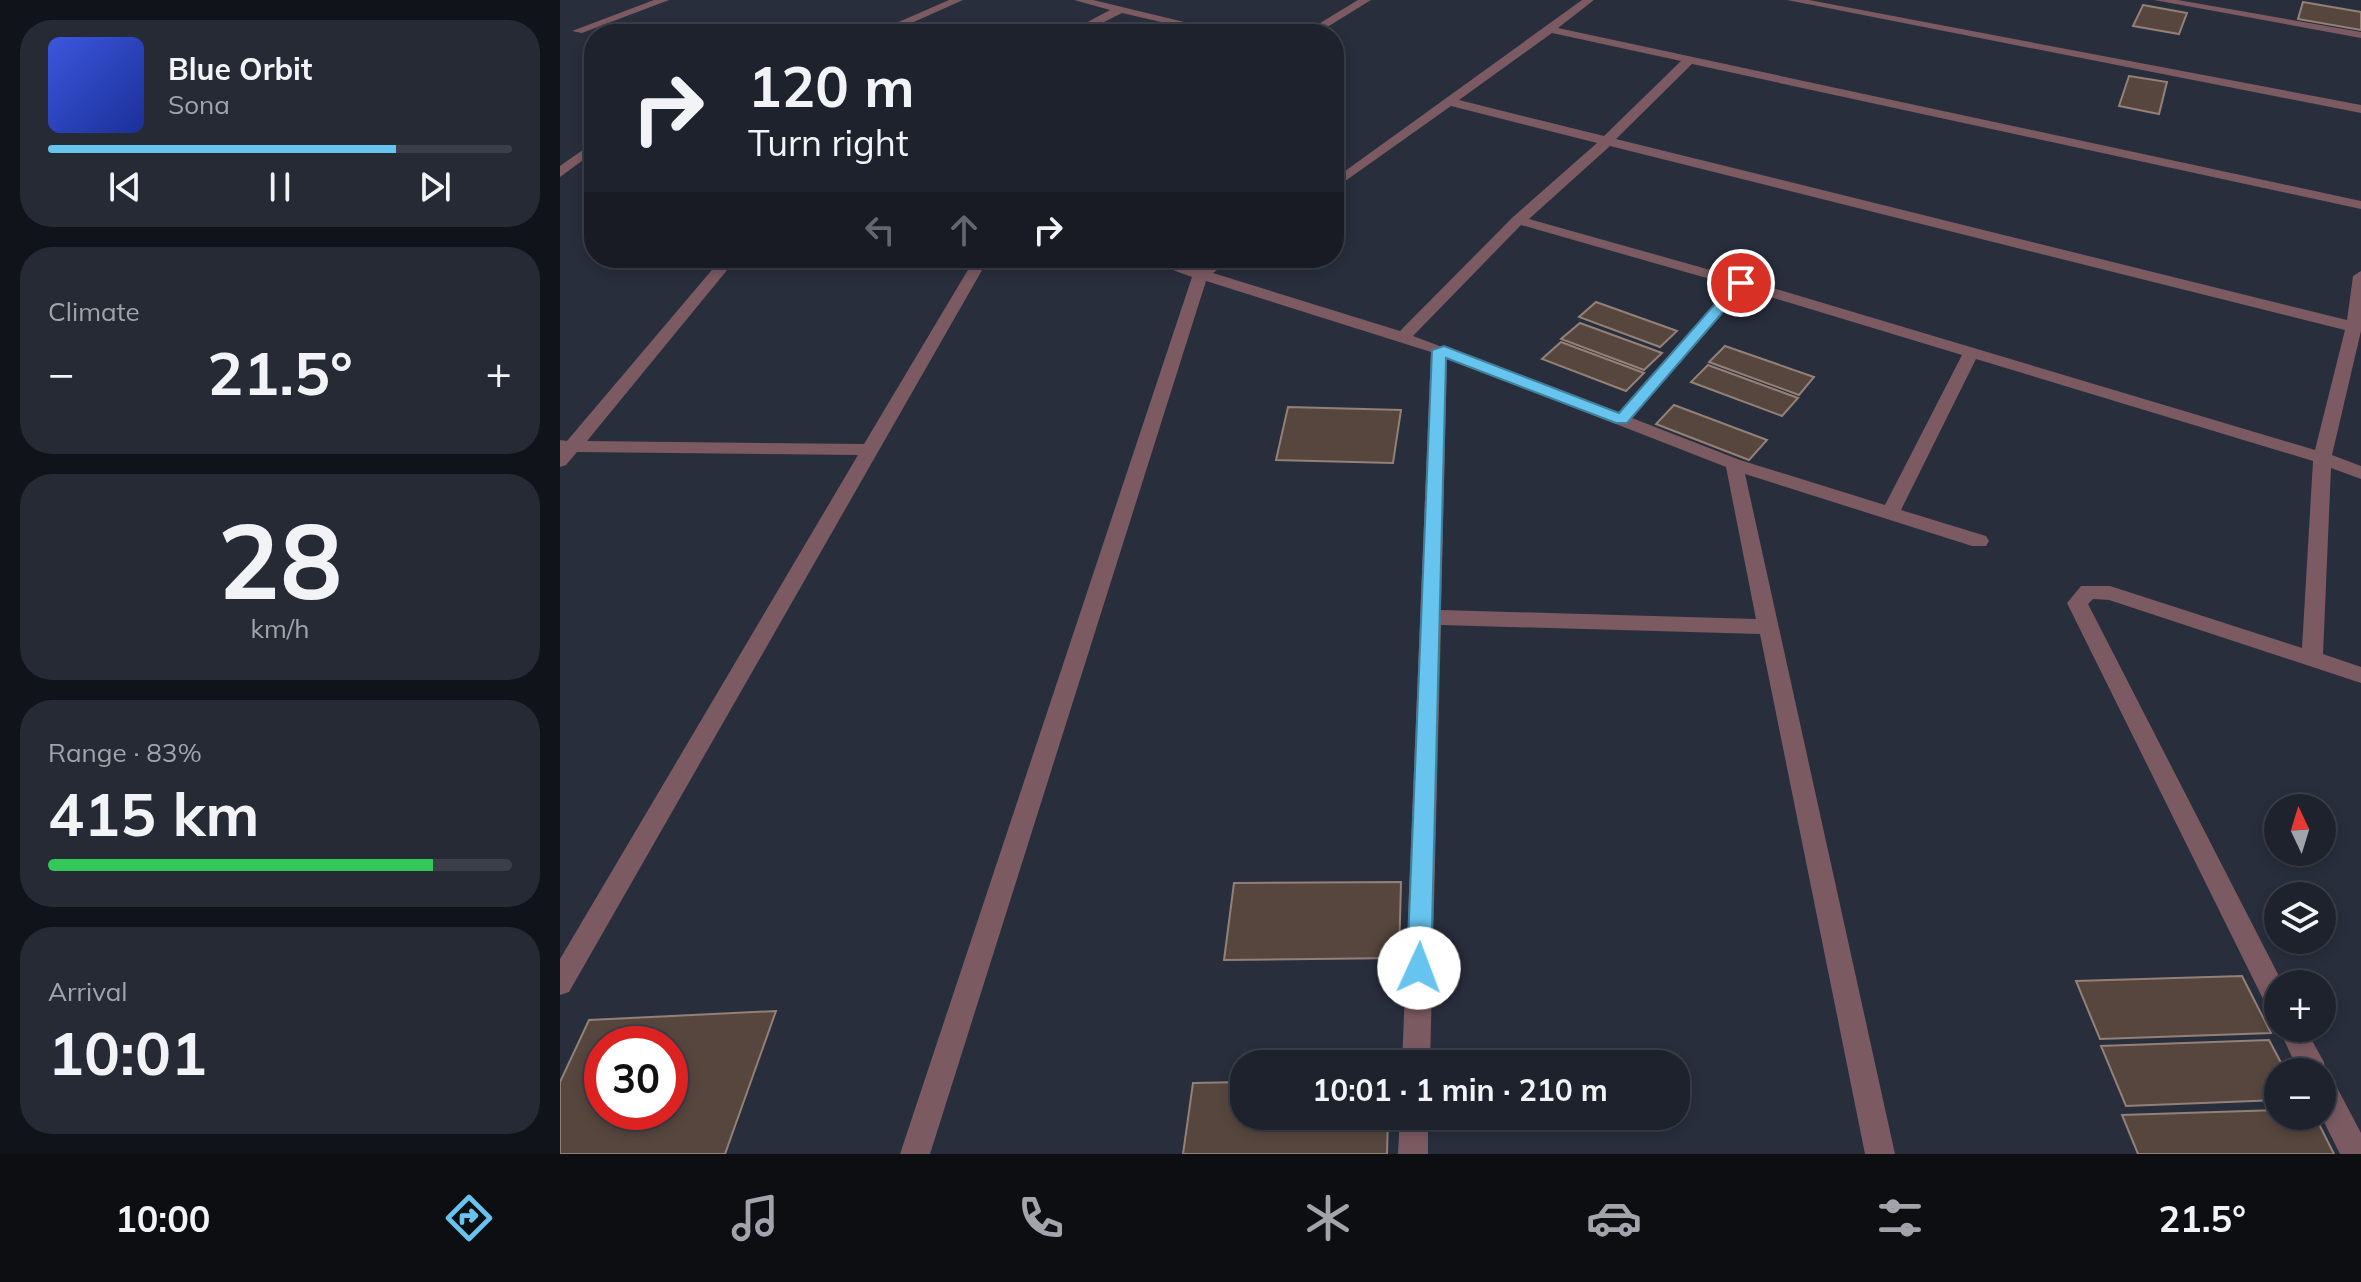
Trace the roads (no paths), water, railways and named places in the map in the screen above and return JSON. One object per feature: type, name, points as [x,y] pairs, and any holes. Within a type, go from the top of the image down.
[{"type":"street","points":[[589,24],[664,0]]},
{"type":"street","points":[[901,24],[958,0]]},
{"type":"street","points":[[1079,0],[1183,24]]},
{"type":"street","points":[[1325,24],[1366,0]]},
{"type":"street","points":[[1344,179],[1552,30],[1589,0]]},
{"type":"street","points":[[1792,0],[2361,109]]},
{"type":"street","points":[[2159,0],[2361,35]]},
{"type":"street","points":[[1091,24],[1119,10]]},
{"type":"street","points":[[584,25],[573,29],[584,34]]},
{"type":"street","points":[[1552,30],[2361,205]]},
{"type":"street","points":[[1403,337],[1518,220],[1607,141],[1690,59]]},
{"type":"street","points":[[1450,102],[2354,327]]},
{"type":"street","points":[[560,173],[584,154]]},
{"type":"street","points":[[1344,173],[1350,175]]},
{"type":"street","points":[[1518,220],[1741,283],[1970,355],[2322,458],[2361,473]]},
{"type":"street","points":[[560,461],[566,446],[721,268]]},
{"type":"street","points":[[560,983],[976,268]]},
{"type":"street","points":[[1178,268],[1403,337],[1734,464],[1979,541]]},
{"type":"street","points":[[915,1154],[1200,275],[1211,268]]},
{"type":"street","points":[[2312,660],[2322,458],[2354,327],[2361,276]]},
{"type":"street","points":[[1621,420],[1741,283]]},
{"type":"street","points":[[1416,1050],[1439,350]]},
{"type":"street","points":[[1891,511],[1970,355]]},
{"type":"street","points":[[566,446],[870,450]]},
{"type":"street","points":[[1734,464],[1880,1154]]},
{"type":"street","points":[[2264,974],[2077,603],[2088,591],[2110,593],[2361,675]]},
{"type":"street","points":[[1430,617],[1769,627]]},
{"type":"street","points":[[2336,1115],[2356,1154]]},
{"type":"street","points":[[1413,1154],[1414,1130]]}]
